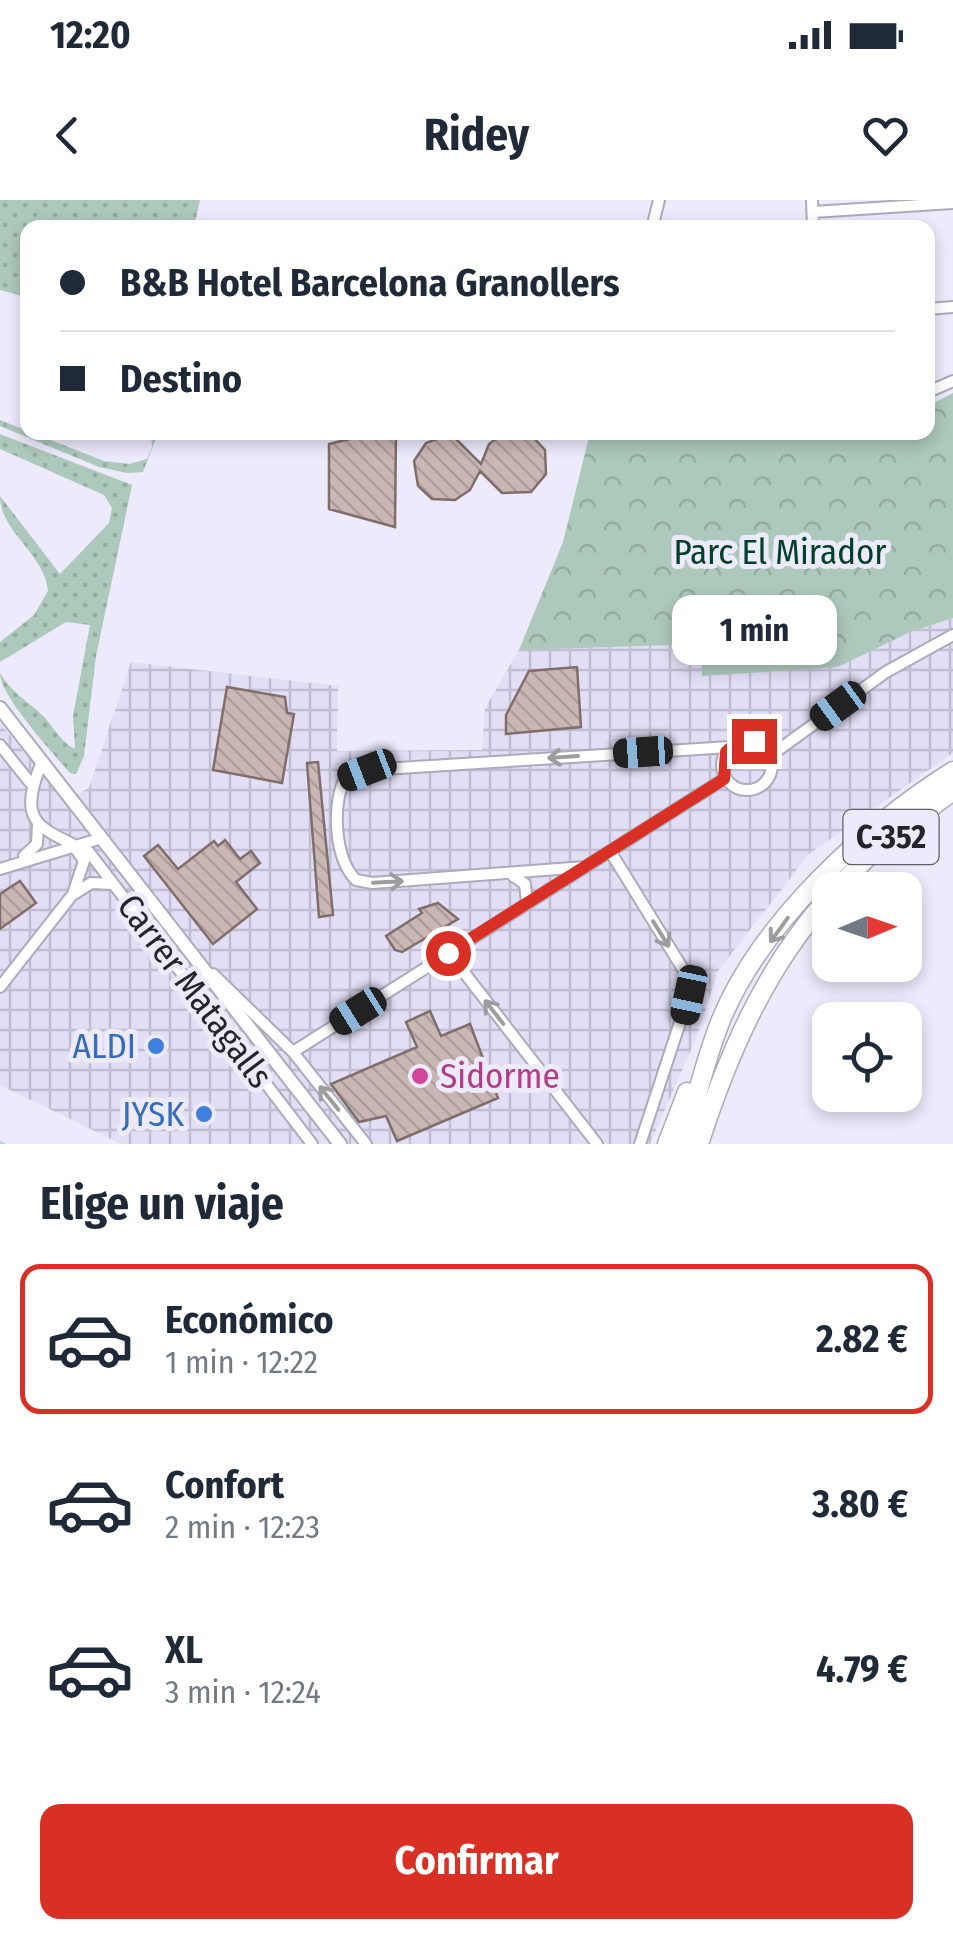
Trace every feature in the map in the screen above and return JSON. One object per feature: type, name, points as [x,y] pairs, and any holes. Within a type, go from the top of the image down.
[{"type":"highway","name":"C-352","points":[[682,1144],[722,1020],[751,967],[822,875],[868,831],[953,771]]},
{"type":"highway","name":"C-352","points":[[853,872],[882,843],[953,791]]},
{"type":"highway","name":"C-352","points":[[699,1144],[729,1058],[772,972],[812,919]]},
{"type":"highway","points":[[668,1144],[697,1067],[722,1020]]},
{"type":"highway","points":[[712,1144],[729,1058]]},
{"type":"street","points":[[812,206],[953,203]]},
{"type":"street","points":[[770,756],[886,672],[953,635]]},
{"type":"street","points":[[0,708],[340,1144]]},
{"type":"street","points":[[585,866],[372,883],[356,880],[342,859],[337,795],[345,778],[367,770],[730,746],[754,741],[770,756],[771,773],[760,787],[745,790],[724,779]]},
{"type":"street","points":[[0,745],[32,785]]},
{"type":"street","points":[[724,779],[722,760],[730,746]]},
{"type":"street","points":[[19,860],[36,844],[38,823],[31,804],[32,785],[42,762]]},
{"type":"street","points":[[292,1052],[724,779]]},
{"type":"street","name":"Carrer Matagalls","points":[[38,823],[48,835],[89,852],[312,1144]]},
{"type":"street","points":[[0,866],[102,838]]},
{"type":"street","points":[[0,987],[73,894],[84,862],[73,844]]},
{"type":"street","points":[[610,851],[686,974],[689,995],[640,1144]]},
{"type":"street","points":[[507,874],[526,884],[527,903]]},
{"type":"street","points":[[73,894],[92,884],[113,884]]},
{"type":"street","points":[[448,953],[597,1144]]},
{"type":"street","points":[[193,955],[292,1052],[366,1144]]},
{"type":"shaded area","points":[[953,618],[953,753],[809,854],[718,971],[697,1036],[650,1144],[121,1144],[0,1085],[0,723],[64,801],[89,788],[131,662],[338,686],[337,751],[482,750],[485,708],[519,650],[908,633]]},
{"type":"green space","points":[[0,200],[200,200],[196,220],[20,220],[20,295],[0,290]]},
{"type":"green space","name":"Parc El Mirador","points":[[953,393],[953,618],[908,633],[838,667],[702,676],[701,644],[519,650],[563,542],[588,440],[935,440],[935,402]]},
{"type":"green space","points":[[0,420],[20,428],[20,434],[0,426]]},
{"type":"green space","points":[[0,434],[132,485],[96,656],[84,756],[76,774],[70,773],[29,724],[9,696],[0,673],[75,749],[73,716],[90,625],[66,622],[0,662],[0,642],[34,615],[48,591],[39,566],[7,521],[0,496],[60,574],[109,523],[112,508],[104,495],[0,449]]},
{"type":"green space","points":[[34,440],[51,440],[104,461],[129,464],[147,459],[152,440],[155,440],[143,472],[99,467]]},
{"type":"building","points":[[345,440],[396,440],[395,527],[329,509],[329,444]]},
{"type":"building","points":[[457,440],[481,464],[494,440],[536,440],[545,450],[546,474],[531,492],[502,493],[480,471],[470,490],[455,500],[432,499],[418,486],[414,461],[426,443]]},
{"type":"building","points":[[577,667],[581,727],[506,734],[506,715],[529,671]]},
{"type":"building","points":[[227,687],[285,697],[287,713],[294,714],[282,783],[213,770]]},
{"type":"building","points":[[318,762],[333,915],[319,917],[307,763]]},
{"type":"building","points":[[225,840],[240,859],[251,851],[260,863],[236,882],[257,909],[213,944],[144,856],[158,845],[178,869],[214,841],[218,846]]},
{"type":"building","points":[[20,881],[36,903],[0,929],[0,894]]},
{"type":"building","points":[[438,903],[458,919],[402,952],[395,950],[386,936],[422,913],[419,909]]},
{"type":"building","points":[[430,1011],[441,1036],[470,1024],[498,1098],[397,1141],[386,1116],[359,1122],[331,1084],[417,1047],[406,1022]]},
{"type":"waterway","points":[[0,1142],[4,1144]]},
{"type":"place","name":"ALDI","points":[[156,1046]]},
{"type":"place","name":"Sidorme","points":[[420,1076]]},
{"type":"place","name":"JYSK","points":[[204,1114]]},
{"type":"route","points":[[448,953],[724,779],[722,760],[730,746],[754,741]]}]
